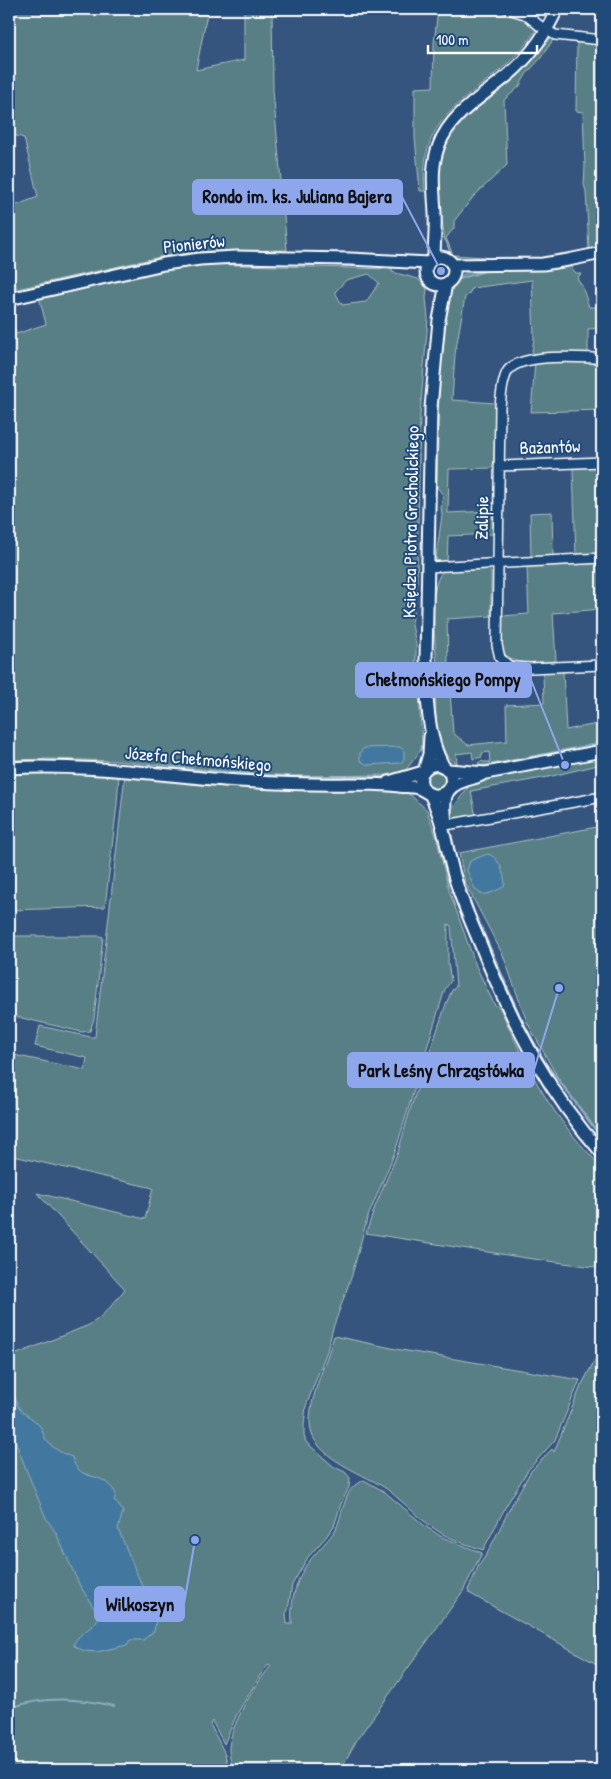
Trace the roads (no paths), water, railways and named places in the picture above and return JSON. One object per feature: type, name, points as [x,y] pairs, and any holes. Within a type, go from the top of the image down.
[{"type":"street","points":[[508,9],[525,14],[555,35],[602,40]]},
{"type":"street","points":[[436,281],[427,267],[431,261],[436,215],[433,169],[438,146],[447,130],[461,112],[516,68],[531,52],[547,30],[557,9]]},
{"type":"street","points":[[387,262],[422,273],[436,281],[450,282],[451,266],[436,215]]},
{"type":"street","points":[[387,262],[431,261],[441,257],[451,266],[543,264],[602,253]]},
{"type":"street","name":"Pionierów","points":[[9,299],[164,264],[200,258],[350,259],[387,262]]},
{"type":"street","name":"Księdza Piotra Grocholickiego","points":[[424,770],[429,754],[430,724],[426,678],[434,568],[431,408],[439,320],[436,281]]},
{"type":"street","name":"Zalipie","points":[[602,358],[537,359],[516,364],[508,371],[503,385],[500,407],[497,564],[498,645],[500,658],[510,667],[602,665]]},
{"type":"street","name":"Bażantów","points":[[499,466],[602,462]]},
{"type":"street","points":[[434,568],[602,558]]},
{"type":"street","name":"Księdza Piotra Grocholickiego","points":[[430,724],[438,753],[446,768]]},
{"type":"street","points":[[445,830],[434,801],[420,782],[424,770],[434,764],[446,768],[486,772],[602,751]]},
{"type":"street","name":"Józefa Chełmońskiego","points":[[9,768],[90,768],[279,783],[385,784],[416,787],[428,793]]},
{"type":"street","points":[[446,768],[452,780],[445,800],[445,830],[452,870],[463,902],[520,1035],[556,1094],[602,1153]]},
{"type":"street","name":"Józefa Chełmońskiego","points":[[385,784],[424,770]]},
{"type":"street","points":[[428,793],[440,795],[455,784],[477,778],[486,772]]},
{"type":"street","points":[[445,830],[602,797]]},
{"type":"water","points":[[400,747],[404,751],[404,759],[401,763],[367,765],[360,760],[360,753],[364,748]]},
{"type":"water","points":[[487,854],[491,855],[498,862],[505,885],[496,891],[485,894],[477,891],[467,870],[470,861]]},
{"type":"water","points":[[13,1390],[20,1409],[40,1426],[48,1443],[72,1457],[75,1466],[80,1471],[104,1481],[116,1494],[114,1500],[123,1511],[118,1529],[140,1581],[156,1606],[157,1617],[154,1631],[143,1640],[130,1640],[127,1645],[97,1652],[84,1651],[73,1645],[80,1636],[94,1625],[99,1616],[79,1584],[56,1533],[46,1518],[24,1464],[9,1424],[9,1391]]},
{"type":"waterway","points":[[203,253],[271,252]]},
{"type":"waterway","points":[[272,252],[291,252]]},
{"type":"waterway","points":[[292,252],[326,253]]},
{"type":"waterway","points":[[351,253],[363,254]]},
{"type":"waterway","points":[[92,273],[163,258],[198,254]]},
{"type":"waterway","points":[[312,264],[357,266]]},
{"type":"waterway","points":[[451,288],[459,279],[485,271]]},
{"type":"waterway","points":[[478,767],[602,743]]},
{"type":"waterway","points":[[9,761],[75,761],[286,776],[385,777]]},
{"type":"waterway","points":[[451,833],[458,866],[473,909]]},
{"type":"waterway","points":[[478,920],[520,1016],[545,1062],[602,1139]]},
{"type":"waterway","points":[[9,1708],[48,1700],[87,1701],[114,1706]]},
{"type":"place","name":"Rondo im. ks. Juliana Bajera","points":[[441,271]]},
{"type":"place","name":"Chełmońskiego Pompy","points":[[565,765]]},
{"type":"place","name":"Park Leśny Chrząstówka","points":[[559,988]]},
{"type":"place","name":"Wilkoszyn","points":[[195,1540]]}]
